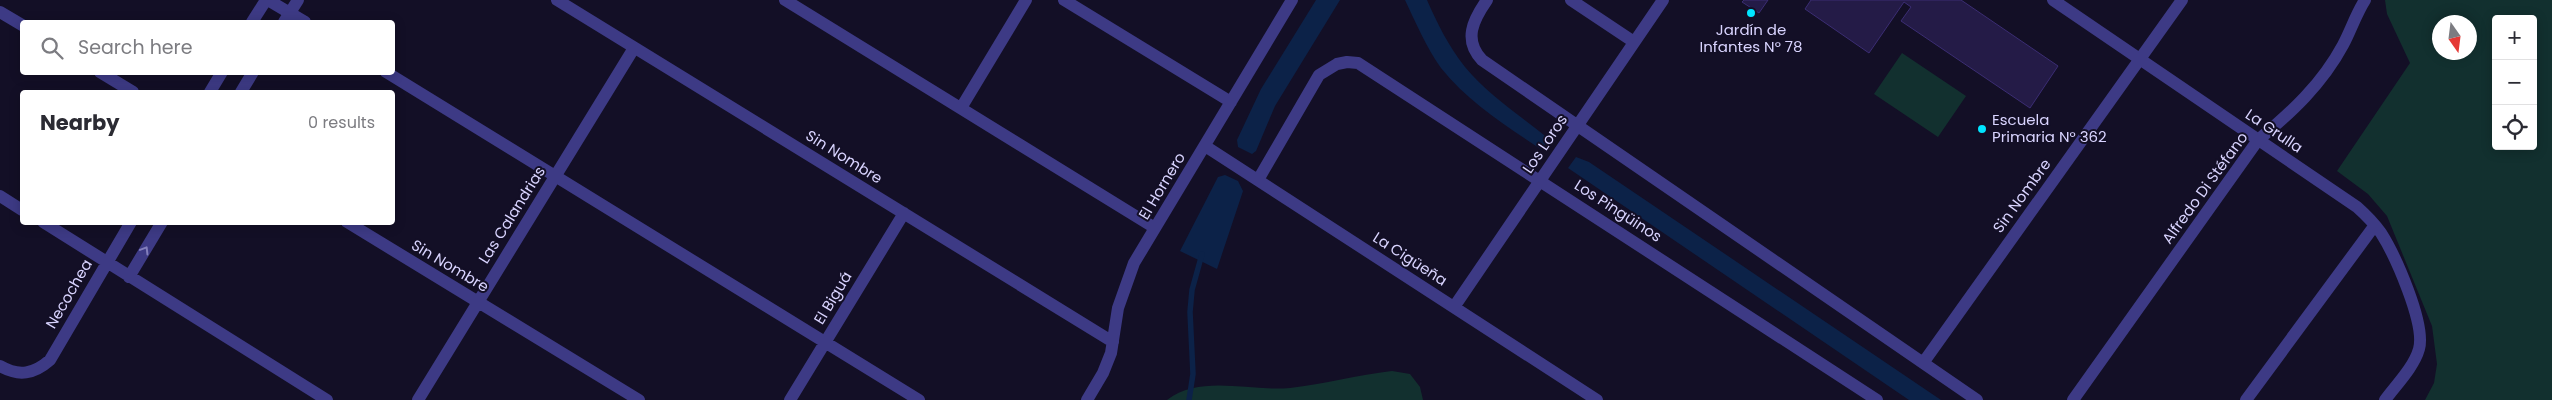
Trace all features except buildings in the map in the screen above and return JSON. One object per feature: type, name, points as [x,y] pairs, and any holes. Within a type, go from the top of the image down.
[{"type":"street","points":[[253,20],[267,0],[287,18],[298,0]]},
{"type":"street","name":"Sin Nombre","points":[[557,0],[1113,342]]},
{"type":"street","points":[[785,0],[1155,228]]},
{"type":"street","points":[[961,108],[1026,0]]},
{"type":"street","points":[[1064,0],[1231,102]]},
{"type":"street","name":"El Hornero","points":[[1087,400],[1103,373],[1113,342],[1125,285],[1134,263],[1292,0]]},
{"type":"street","points":[[1487,0],[1473,23],[1471,40],[1482,60],[1976,400]]},
{"type":"street","points":[[1571,0],[1634,42]]},
{"type":"street","name":"Los Loros","points":[[1454,307],[1663,0]]},
{"type":"street","name":"La Grulla","points":[[2053,0],[2357,208],[2376,225],[2388,246],[2415,309],[2420,336],[2419,348],[2414,360],[2385,400]]},
{"type":"street","name":"Sin Nombre","points":[[1923,363],[2182,0]]},
{"type":"street","name":"Alfredo Di Stéfano","points":[[2073,400],[2258,140],[2293,112],[2322,79],[2343,45],[2365,0]]},
{"type":"street","points":[[0,12],[20,25]]},
{"type":"street","name":"Las Calandrias","points":[[418,400],[634,48]]},
{"type":"street","name":"Los Pingüinos","points":[[1258,180],[1312,82],[1327,68],[1337,64],[1347,62],[1366,67],[1877,400]]},
{"type":"street","points":[[105,75],[130,90]]},
{"type":"street","points":[[211,90],[220,75]]},
{"type":"street","points":[[242,90],[251,75]]},
{"type":"street","points":[[391,75],[919,400]]},
{"type":"street","name":"La Cigüeña","points":[[1205,146],[1597,400]]},
{"type":"street","points":[[0,196],[20,209]]},
{"type":"street","name":"El Biguá","points":[[790,400],[904,213]]},
{"type":"street","points":[[48,225],[327,400]]},
{"type":"street","name":"Necochea","points":[[0,366],[17,373],[29,373],[41,368],[50,360],[129,225]]},
{"type":"street","points":[[129,276],[160,225]]},
{"type":"street","name":"Sin Nombre","points":[[352,225],[639,400]]},
{"type":"street","points":[[2246,400],[2376,225]]},
{"type":"green space","points":[[2385,0],[2552,0],[2552,400],[2425,400],[2434,383],[2437,364],[2432,326],[2387,216],[2368,194],[2337,171],[2410,63],[2387,14]]},
{"type":"green space","points":[[1902,53],[1966,96],[1938,137],[1874,94]]},
{"type":"green space","points":[[1392,371],[1410,374],[1420,387],[1423,400],[1167,400],[1180,392],[1210,386],[1290,388]]},
{"type":"water","points":[[1316,0],[1340,0],[1275,106],[1256,151],[1252,154],[1238,147],[1237,140],[1261,89]]},
{"type":"water","points":[[1405,0],[1427,0],[1444,35],[1465,67],[1494,96],[1549,139],[1542,150],[1475,103],[1441,68],[1421,35]]},
{"type":"water","points":[[1576,157],[1589,162],[1941,400],[1909,400],[1568,168]]},
{"type":"water","points":[[1225,175],[1238,181],[1243,191],[1217,269],[1180,251],[1218,177]]},
{"type":"waterway","points":[[1189,400],[1193,374],[1190,312],[1192,290],[1202,254]]},
{"type":"place","name":"Jardín de Infantes N° 78","points":[[1751,13]]},
{"type":"place","name":"Escuela Primaria N° 362","points":[[1982,129]]}]
